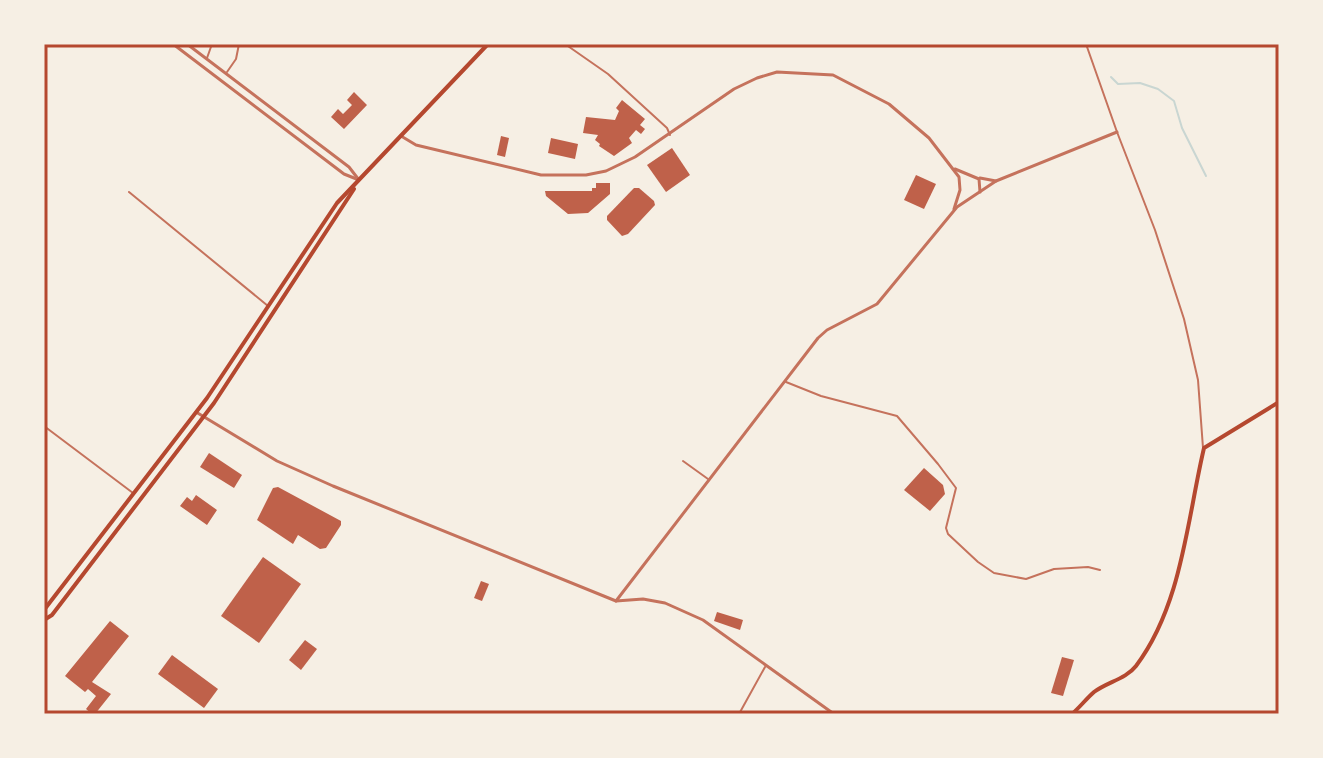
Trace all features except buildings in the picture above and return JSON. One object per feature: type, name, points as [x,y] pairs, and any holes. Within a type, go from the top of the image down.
[{"type":"main road","points":[[45,609],[196,412],[337,203],[488,44]]},
{"type":"main road","points":[[45,620],[52,615],[204,417],[359,180]]},
{"type":"main road","points":[[1072,714],[1095,692],[1135,667],[1160,622],[1190,525],[1204,448],[1279,402]]},
{"type":"street","points":[[173,44],[344,174],[359,180]]},
{"type":"street","points":[[187,44],[349,167],[359,180]]},
{"type":"street","points":[[206,58],[212,44]]},
{"type":"street","points":[[226,73],[236,59],[239,44]]},
{"type":"street","points":[[565,44],[608,74],[667,128],[670,135]]},
{"type":"street","points":[[1086,44],[1184,319],[1198,380],[1204,448]]},
{"type":"street","points":[[400,135],[416,145],[541,175],[564,176],[606,171],[670,135],[734,89],[767,74],[835,75],[902,113],[929,138],[953,167],[966,196],[976,196]]},
{"type":"street","points":[[616,601],[827,330],[877,304],[954,209],[996,181],[1117,132]]},
{"type":"street","points":[[953,167],[961,173],[996,181]]},
{"type":"street","points":[[954,209],[964,178],[974,176]]},
{"type":"street","points":[[974,176],[981,183],[976,196]]},
{"type":"street","points":[[129,192],[269,307]]},
{"type":"street","points":[[785,382],[821,396],[897,416],[956,488],[946,528],[948,534],[994,573],[1026,579],[1054,569],[1088,567],[1100,570]]},
{"type":"street","points":[[196,412],[277,461],[307,475],[616,601],[643,599],[682,609],[834,714]]},
{"type":"street","points":[[44,426],[134,494]]},
{"type":"street","points":[[683,461],[709,480]]},
{"type":"street","points":[[739,714],[765,665]]},
{"type":"waterway","points":[[1111,77],[1118,84],[1140,83],[1158,89],[1174,101],[1182,128],[1206,176]]}]
